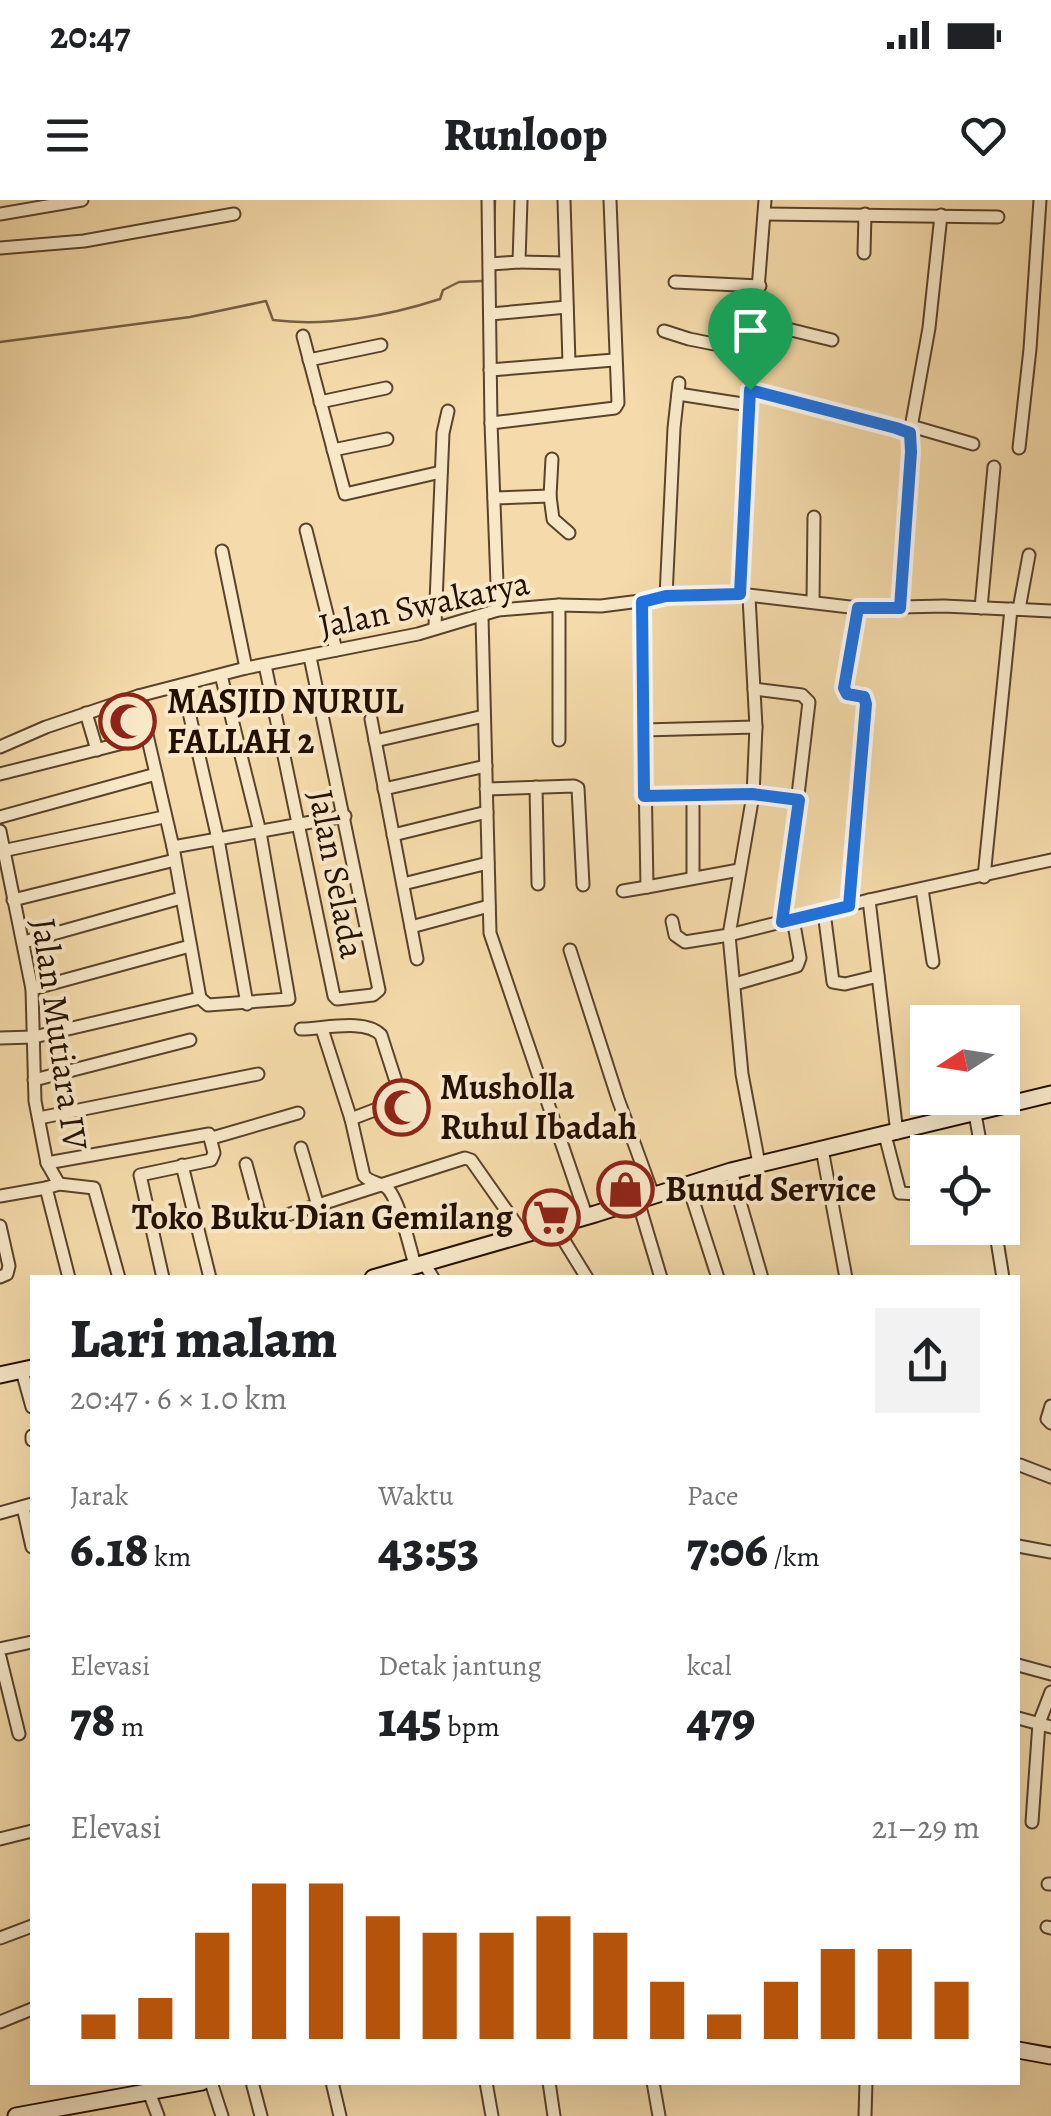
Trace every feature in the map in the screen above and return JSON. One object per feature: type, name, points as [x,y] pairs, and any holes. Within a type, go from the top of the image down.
[{"type":"street","points":[[0,214],[21,205],[82,200]]},
{"type":"street","points":[[488,200],[498,610]]},
{"type":"street","points":[[518,262],[521,200]]},
{"type":"street","points":[[564,200],[569,364]]},
{"type":"street","points":[[491,423],[615,408],[618,403],[610,200]]},
{"type":"street","points":[[759,1164],[742,1074],[729,935],[752,794],[756,727],[744,596],[750,390],[766,200]]},
{"type":"street","points":[[813,214],[814,200]]},
{"type":"street","points":[[1019,448],[1040,200]]},
{"type":"street","points":[[0,248],[84,242],[234,214]]},
{"type":"street","points":[[766,214],[998,217]]},
{"type":"street","points":[[864,253],[865,214]]},
{"type":"street","points":[[900,608],[910,430],[929,328],[941,215]]},
{"type":"street","points":[[490,264],[566,263]]},
{"type":"street","points":[[674,282],[760,286]]},
{"type":"street","points":[[490,314],[567,307]]},
{"type":"street","points":[[756,321],[832,340]]},
{"type":"street","points":[[664,331],[754,352]]},
{"type":"street","points":[[302,336],[345,494],[441,472]]},
{"type":"street","points":[[309,360],[382,345]]},
{"type":"street","points":[[490,370],[614,360]]},
{"type":"street","points":[[320,402],[386,388]]},
{"type":"street","points":[[666,596],[679,388],[750,404]]},
{"type":"street","points":[[750,390],[972,444]]},
{"type":"street","points":[[435,626],[443,433],[448,411]]},
{"type":"street","points":[[333,450],[387,439]]},
{"type":"street","points":[[552,459],[553,519],[569,532]]},
{"type":"street","points":[[980,608],[994,468]]},
{"type":"street","points":[[494,498],[550,496]]},
{"type":"street","points":[[814,517],[814,602]]},
{"type":"street","points":[[306,530],[336,650]]},
{"type":"street","points":[[222,551],[246,668]]},
{"type":"street","points":[[984,877],[1015,609],[1029,554]]},
{"type":"street","name":"Jalan Swakarya","points":[[0,747],[138,696],[246,668],[388,641],[498,610],[602,606],[666,596],[744,596],[858,608],[1051,611]]},
{"type":"street","points":[[642,602],[647,887]]},
{"type":"street","points":[[559,605],[560,740]]},
{"type":"street","points":[[849,906],[866,704],[864,697],[847,694],[844,688],[858,608]]},
{"type":"street","points":[[482,617],[494,950],[586,1216]]},
{"type":"street","points":[[13,900],[218,839],[345,816],[310,657]]},
{"type":"street","name":"Jalan Selada","points":[[265,665],[337,999],[373,996],[379,990],[345,816]]},
{"type":"street","points":[[138,696],[174,854],[200,998],[208,1005],[284,1002],[289,992],[260,832],[222,675]]},
{"type":"street","points":[[182,686],[218,839],[247,1004]]},
{"type":"street","points":[[735,984],[797,966],[800,958],[788,920],[810,702],[802,695],[754,690]]},
{"type":"street","points":[[86,713],[97,750]]},
{"type":"street","points":[[375,741],[484,716]]},
{"type":"street","points":[[371,719],[417,959]]},
{"type":"street","points":[[643,730],[756,727]]},
{"type":"street","points":[[0,774],[148,738]]},
{"type":"street","points":[[384,789],[486,766]]},
{"type":"street","points":[[0,816],[156,774]]},
{"type":"street","points":[[536,787],[538,884]]},
{"type":"street","points":[[486,789],[578,788],[583,886]]},
{"type":"street","points":[[644,796],[752,794],[799,800]]},
{"type":"street","points":[[693,795],[694,877]]},
{"type":"street","points":[[393,835],[487,812]]},
{"type":"street","points":[[3,851],[164,818]]},
{"type":"street","name":"Jalan Mutiara IV","points":[[0,831],[32,990],[39,1118],[47,1162],[59,1184]]},
{"type":"street","points":[[672,921],[675,934],[686,942],[1051,860]]},
{"type":"street","points":[[402,884],[488,863]]},
{"type":"street","points":[[623,891],[738,870]]},
{"type":"street","points":[[922,889],[933,962]]},
{"type":"street","points":[[24,942],[180,898]]},
{"type":"street","points":[[869,900],[891,1134],[900,1192],[910,1193]]},
{"type":"street","points":[[411,928],[490,906]]},
{"type":"street","points":[[824,912],[833,982],[845,984],[878,976]]},
{"type":"street","points":[[32,990],[190,946]]},
{"type":"street","points":[[570,950],[646,1198],[660,1275]]},
{"type":"street","points":[[0,1038],[34,1037],[200,998]]},
{"type":"street","points":[[301,1029],[375,1028],[381,1034],[400,1094],[398,1101],[350,1118]]},
{"type":"street","points":[[322,1029],[364,1176],[392,1195],[424,1269]]},
{"type":"street","points":[[34,1080],[190,1040]]},
{"type":"street","points":[[39,1118],[258,1074]]},
{"type":"street","points":[[1020,1102],[1051,1094]]},
{"type":"street","points":[[47,1162],[209,1135],[298,1113]]},
{"type":"street","points":[[390,1275],[424,1269],[523,1234],[730,1171],[971,1115]]},
{"type":"street","points":[[162,1275],[140,1175],[211,1160],[214,1153],[209,1135]]},
{"type":"street","points":[[300,1148],[318,1206]]},
{"type":"street","points":[[822,1150],[845,1275]]},
{"type":"street","points":[[246,1164],[262,1223],[465,1158],[471,1160],[523,1234]]},
{"type":"street","points":[[182,1165],[209,1275]]},
{"type":"street","points":[[730,1171],[761,1275]]},
{"type":"street","points":[[0,1196],[59,1184],[92,1186],[119,1275]]},
{"type":"street","points":[[688,1185],[717,1275]]},
{"type":"street","points":[[46,1188],[68,1275]]},
{"type":"street","points":[[0,1226],[9,1266],[7,1274],[0,1277]]},
{"type":"street","points":[[555,1226],[586,1275]]},
{"type":"street","points":[[997,1245],[1002,1275]]},
{"type":"street","points":[[0,1375],[27,1369]]},
{"type":"street","points":[[1051,1406],[1046,1420],[1051,1424]]},
{"type":"street","points":[[1020,1465],[1051,1477]]},
{"type":"street","points":[[0,1513],[28,1506]]},
{"type":"street","points":[[1020,1546],[1051,1552]]},
{"type":"street","points":[[0,1649],[30,1642]]},
{"type":"street","points":[[0,1657],[19,1734]]},
{"type":"street","points":[[1020,1666],[1051,1674]]},
{"type":"street","points":[[1032,1822],[1051,1692]]},
{"type":"street","points":[[1020,1719],[1045,1725]]},
{"type":"street","points":[[0,1839],[30,1832]]},
{"type":"street","points":[[0,1938],[30,1927]]},
{"type":"street","points":[[0,2022],[30,2010]]},
{"type":"street","points":[[1020,2050],[1051,2056]]},
{"type":"street","points":[[104,2085],[106,2100]]},
{"type":"street","points":[[16,2116],[180,2085]]},
{"type":"street","points":[[212,2085],[222,2116]]},
{"type":"street","points":[[253,2085],[261,2116]]},
{"type":"street","points":[[333,2085],[340,2116]]},
{"type":"street","points":[[487,2085],[492,2116]]},
{"type":"street","points":[[549,2085],[554,2116]]},
{"type":"street","points":[[654,2085],[659,2116]]},
{"type":"street","points":[[865,2116],[866,2085]]},
{"type":"street","points":[[151,2089],[158,2116]]},
{"type":"waterway","points":[[494,232],[495,200]]},
{"type":"waterway","points":[[0,342],[190,317],[266,301],[273,320],[357,318],[440,299],[443,290],[459,282],[483,281]]},
{"type":"place","name":"MASJID NURUL FALLAH 2","points":[[128,721]]},
{"type":"place","name":"Musholla Ruhul Ibadah","points":[[401,1107]]},
{"type":"place","name":"Bunud Service","points":[[626,1189]]},
{"type":"place","name":"Toko Buku Dian Gemilang","points":[[552,1217]]},
{"type":"route","points":[[750,390],[910,433],[900,608],[858,608],[844,688],[847,694],[864,697],[866,704],[849,906],[782,922],[799,800],[752,794],[644,796],[642,602],[666,596],[740,594],[750,390]]}]
